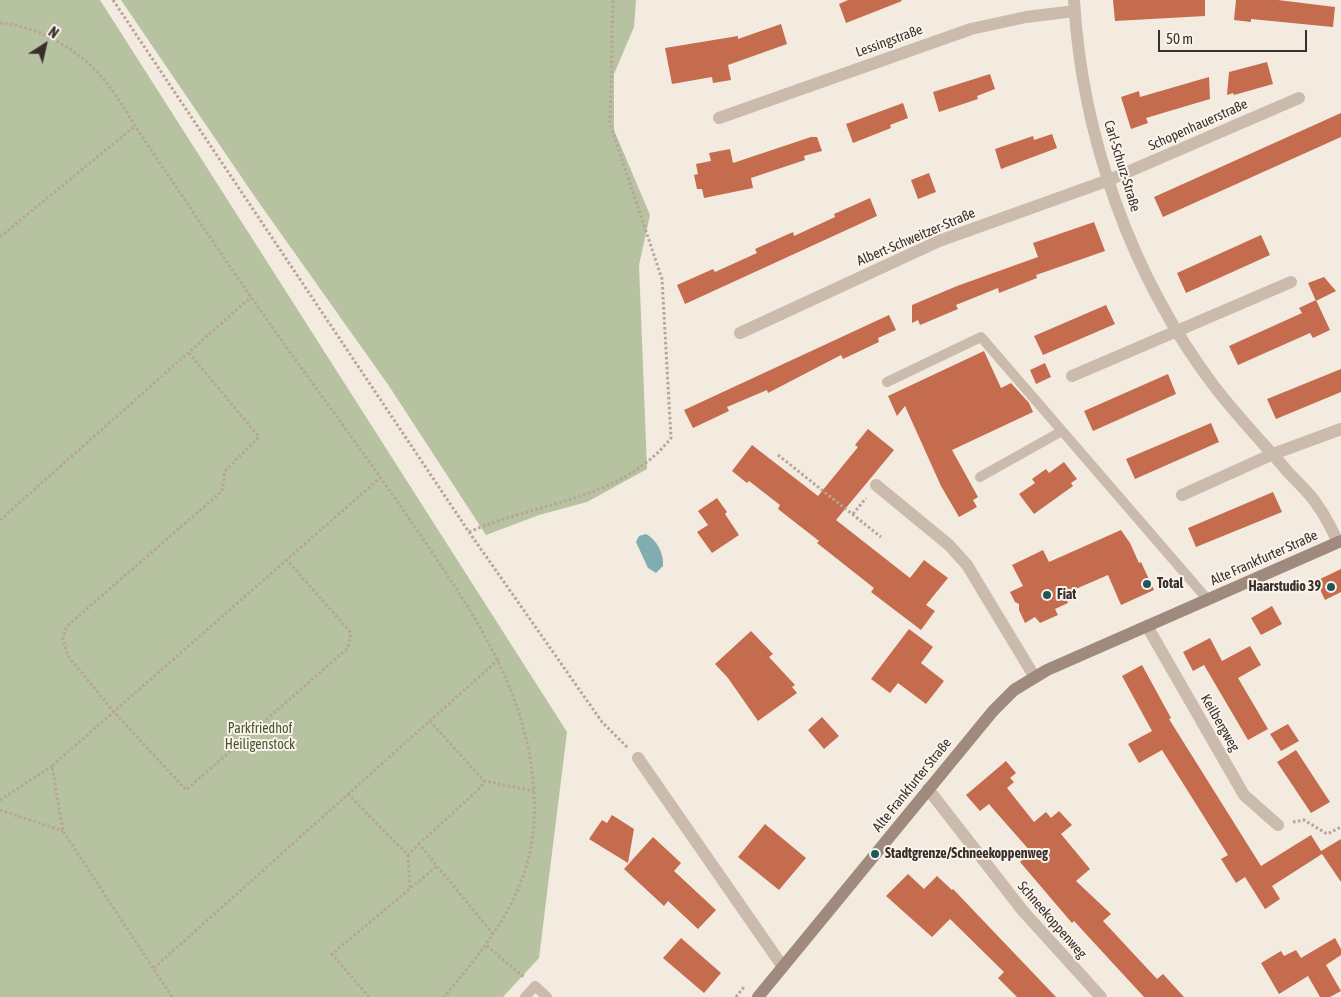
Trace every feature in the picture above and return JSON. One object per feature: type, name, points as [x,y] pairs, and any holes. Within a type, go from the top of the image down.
[{"type":"street","name":"Lessingstraße","points":[[719,118],[962,32],[1074,6]]},
{"type":"street","name":"Carl-Schurz-Straße","points":[[1074,6],[1081,70],[1098,144],[1109,180],[1143,269],[1176,331],[1215,387],[1318,505],[1340,541]]},
{"type":"street","name":"Schopenhauerstraße","points":[[1109,180],[1299,98]]},
{"type":"street","name":"Albert-Schweitzer-Straße","points":[[740,333],[938,241],[1109,180]]},
{"type":"street","points":[[1072,376],[1291,282]]},
{"type":"street","points":[[1182,494],[1273,454],[1341,428]]},
{"type":"street","points":[[876,485],[943,540],[967,565],[1034,676]]},
{"type":"street","name":"Alte Frankfurter Straße","points":[[758,997],[1005,698],[1034,676],[1340,541]]},
{"type":"street","name":"Keilbergweg","points":[[1147,626],[1244,795],[1278,825]]},
{"type":"street","points":[[638,758],[784,967]]},
{"type":"street","name":"Schneekoppenweg","points":[[928,789],[1023,911],[1101,997]]},
{"type":"lane","points":[[887,382],[982,337],[1208,600]]},
{"type":"lane","points":[[980,477],[1062,431]]},
{"type":"lane","points":[[525,997],[535,986],[548,997]]},
{"type":"path","points":[[113,0],[469,532],[602,722],[638,758]]},
{"type":"path","points":[[469,532],[498,519],[564,503],[620,480],[655,456],[671,438],[662,279],[610,124],[613,0]]},
{"type":"path","points":[[0,23],[54,38],[99,73],[251,297],[381,477],[472,611],[499,660],[527,739],[534,791],[532,850],[516,893],[494,935],[444,997]]},
{"type":"path","points":[[0,237],[135,126]]},
{"type":"path","points":[[0,520],[251,297]]},
{"type":"path","points":[[189,352],[259,437],[225,471],[222,491],[66,627],[63,639],[68,656],[114,712],[186,790],[348,648],[351,633],[287,560]]},
{"type":"path","points":[[778,455],[881,536]]},
{"type":"path","points":[[0,800],[52,766],[381,477]]},
{"type":"path","points":[[853,515],[876,485]]},
{"type":"path","points":[[154,968],[499,660]]},
{"type":"path","points":[[430,721],[484,781],[534,791]]},
{"type":"path","points":[[52,766],[63,831],[172,997]]},
{"type":"path","points":[[408,854],[481,787],[484,781]]},
{"type":"path","points":[[348,794],[408,854],[410,888]]},
{"type":"path","points":[[0,810],[63,831]]},
{"type":"path","points":[[1278,825],[1304,820],[1327,834],[1341,827]]},
{"type":"path","points":[[419,844],[494,935]]},
{"type":"path","points":[[369,997],[332,954],[436,866]]},
{"type":"path","points":[[487,946],[535,986]]},
{"type":"green space","name":"Parkfriedhof Heiligenstock","points":[[0,0],[100,0],[567,732],[539,958],[503,997],[0,997]]},
{"type":"green space","points":[[121,0],[636,0],[634,27],[614,74],[614,130],[650,215],[639,265],[647,469],[587,502],[539,515],[486,535],[389,386],[255,197]]},
{"type":"water","points":[[646,534],[659,548],[662,557],[663,566],[656,573],[648,568],[636,542],[639,536]]},
{"type":"building","points":[[848,0],[902,1],[846,23],[839,4]]},
{"type":"building","points":[[1113,0],[1205,0],[1205,16],[1115,21]]},
{"type":"building","points":[[1236,0],[1278,0],[1335,7],[1333,27],[1251,19],[1251,22],[1234,20]]},
{"type":"building","points":[[781,24],[787,44],[728,65],[731,80],[713,83],[712,77],[672,84],[665,48],[738,36],[738,39]]},
{"type":"building","points":[[1267,62],[1273,84],[1234,95],[1233,93],[1227,95],[1229,72]]},
{"type":"building","points":[[990,74],[995,89],[977,96],[978,99],[939,112],[933,92]]},
{"type":"building","points":[[1209,77],[1210,99],[1146,118],[1148,123],[1131,129],[1121,97],[1139,91],[1140,97]]},
{"type":"building","points":[[903,103],[908,118],[890,125],[891,128],[853,143],[846,124]]},
{"type":"building","points":[[1341,113],[1341,137],[1163,217],[1154,197]]},
{"type":"building","points":[[1052,134],[1057,148],[1001,169],[995,149],[1033,136],[1034,140]]},
{"type":"building","points":[[811,137],[817,137],[822,151],[804,156],[805,160],[751,178],[753,188],[704,198],[702,189],[697,189],[694,175],[698,174],[696,164],[711,161],[709,153],[730,149],[733,163]]},
{"type":"building","points":[[929,173],[936,192],[918,199],[911,180]]},
{"type":"building","points":[[870,198],[877,216],[685,304],[677,285],[713,269],[715,272],[757,253],[755,249],[793,232],[794,236],[835,217],[834,214]]},
{"type":"building","points":[[1094,222],[1105,251],[1036,275],[1037,278],[999,293],[998,288],[956,305],[958,309],[920,325],[918,320],[912,323],[912,305],[957,286],[1038,257],[1033,243]]},
{"type":"building","points":[[1261,235],[1270,255],[1186,293],[1177,273]]},
{"type":"building","points":[[1324,277],[1336,291],[1316,301],[1308,283]]},
{"type":"building","points":[[1316,300],[1330,330],[1313,338],[1310,333],[1238,365],[1229,346],[1302,313],[1299,308]]},
{"type":"building","points":[[1106,305],[1115,324],[1043,355],[1034,336]]},
{"type":"building","points":[[889,315],[896,330],[878,338],[879,342],[843,359],[841,355],[768,393],[767,390],[727,407],[729,411],[693,428],[684,410]]},
{"type":"building","points":[[984,351],[1001,388],[1011,383],[1029,403],[1033,412],[952,450],[978,497],[973,500],[977,507],[959,517],[941,486],[905,406],[897,416],[888,396]]},
{"type":"building","points":[[1045,363],[1051,377],[1036,384],[1030,370]]},
{"type":"building","points":[[1341,369],[1341,392],[1276,419],[1267,399]]},
{"type":"building","points":[[1168,374],[1176,394],[1093,431],[1084,411]]},
{"type":"building","points":[[1211,423],[1219,442],[1135,479],[1126,459]]},
{"type":"building","points":[[868,429],[894,450],[836,520],[910,578],[924,560],[948,578],[926,605],[935,611],[921,630],[871,592],[874,588],[778,509],[780,505],[749,481],[747,483],[732,471],[752,445],[818,496],[858,447],[855,445]]},
{"type":"building","points":[[1064,462],[1077,479],[1071,483],[1073,486],[1034,514],[1019,494],[1035,483],[1032,479],[1046,469],[1049,473]]},
{"type":"building","points":[[1273,492],[1282,512],[1196,547],[1188,528]]},
{"type":"building","points":[[717,498],[739,535],[712,553],[697,532],[708,525],[698,511]]},
{"type":"building","points":[[1121,530],[1130,543],[1139,563],[1141,562],[1154,590],[1121,605],[1108,575],[1064,594],[1068,603],[1055,609],[1058,615],[1040,623],[1035,617],[1025,623],[1019,610],[1019,604],[1015,602],[1010,592],[1023,586],[1012,565],[1043,550],[1049,562]]},
{"type":"building","points":[[1341,569],[1341,592],[1325,600],[1316,581]]},
{"type":"building","points":[[1272,606],[1282,624],[1261,635],[1251,618]]},
{"type":"building","points":[[909,629],[933,647],[921,663],[944,681],[926,704],[898,683],[890,693],[871,679]]},
{"type":"building","points":[[751,631],[773,654],[769,657],[795,685],[792,687],[797,693],[758,721],[728,678],[715,664]]},
{"type":"building","points":[[1210,638],[1222,661],[1250,646],[1261,665],[1238,678],[1268,729],[1248,740],[1204,665],[1193,671],[1183,652]]},
{"type":"building","points":[[1142,665],[1171,718],[1169,719],[1261,866],[1311,835],[1321,851],[1341,839],[1341,882],[1322,854],[1272,886],[1280,899],[1265,909],[1245,877],[1236,883],[1221,859],[1228,855],[1162,750],[1139,763],[1128,744],[1152,731],[1122,676]]},
{"type":"building","points":[[822,717],[839,736],[824,749],[808,730]]},
{"type":"building","points":[[1288,724],[1299,741],[1281,751],[1270,734]]},
{"type":"building","points":[[1296,750],[1330,802],[1311,813],[1277,762]]},
{"type":"building","points":[[1006,761],[1016,773],[1010,778],[1014,782],[1007,788],[1034,822],[1046,812],[1051,818],[1059,811],[1072,825],[1061,834],[1090,869],[1076,881],[1111,914],[1103,921],[1157,979],[1163,974],[1184,997],[1144,997],[1074,921],[1072,923],[1020,862],[1031,852],[989,804],[980,811],[966,795]]},
{"type":"building","points":[[612,815],[634,829],[628,863],[589,839],[602,820],[607,823]]},
{"type":"building","points":[[765,824],[806,858],[779,890],[738,857]]},
{"type":"building","points":[[653,837],[681,863],[674,871],[716,910],[698,929],[668,901],[664,906],[624,869]]},
{"type":"building","points":[[908,874],[924,889],[937,876],[953,889],[1056,997],[1017,997],[998,978],[1004,972],[950,919],[932,937],[886,896]]},
{"type":"building","points":[[681,938],[721,973],[704,993],[663,958]]},
{"type":"building","points":[[1335,938],[1341,949],[1341,955],[1326,965],[1341,991],[1330,997],[1320,997],[1308,976],[1279,994],[1261,963],[1281,951],[1284,956],[1296,950],[1301,958]]},
{"type":"place","name":"Total","points":[[1147,584]]},
{"type":"place","name":"Haarstudio 39","points":[[1331,587]]},
{"type":"place","name":"Fiat","points":[[1047,595]]},
{"type":"place","name":"Stadtgrenze/Schneekoppenweg","points":[[875,854]]}]
